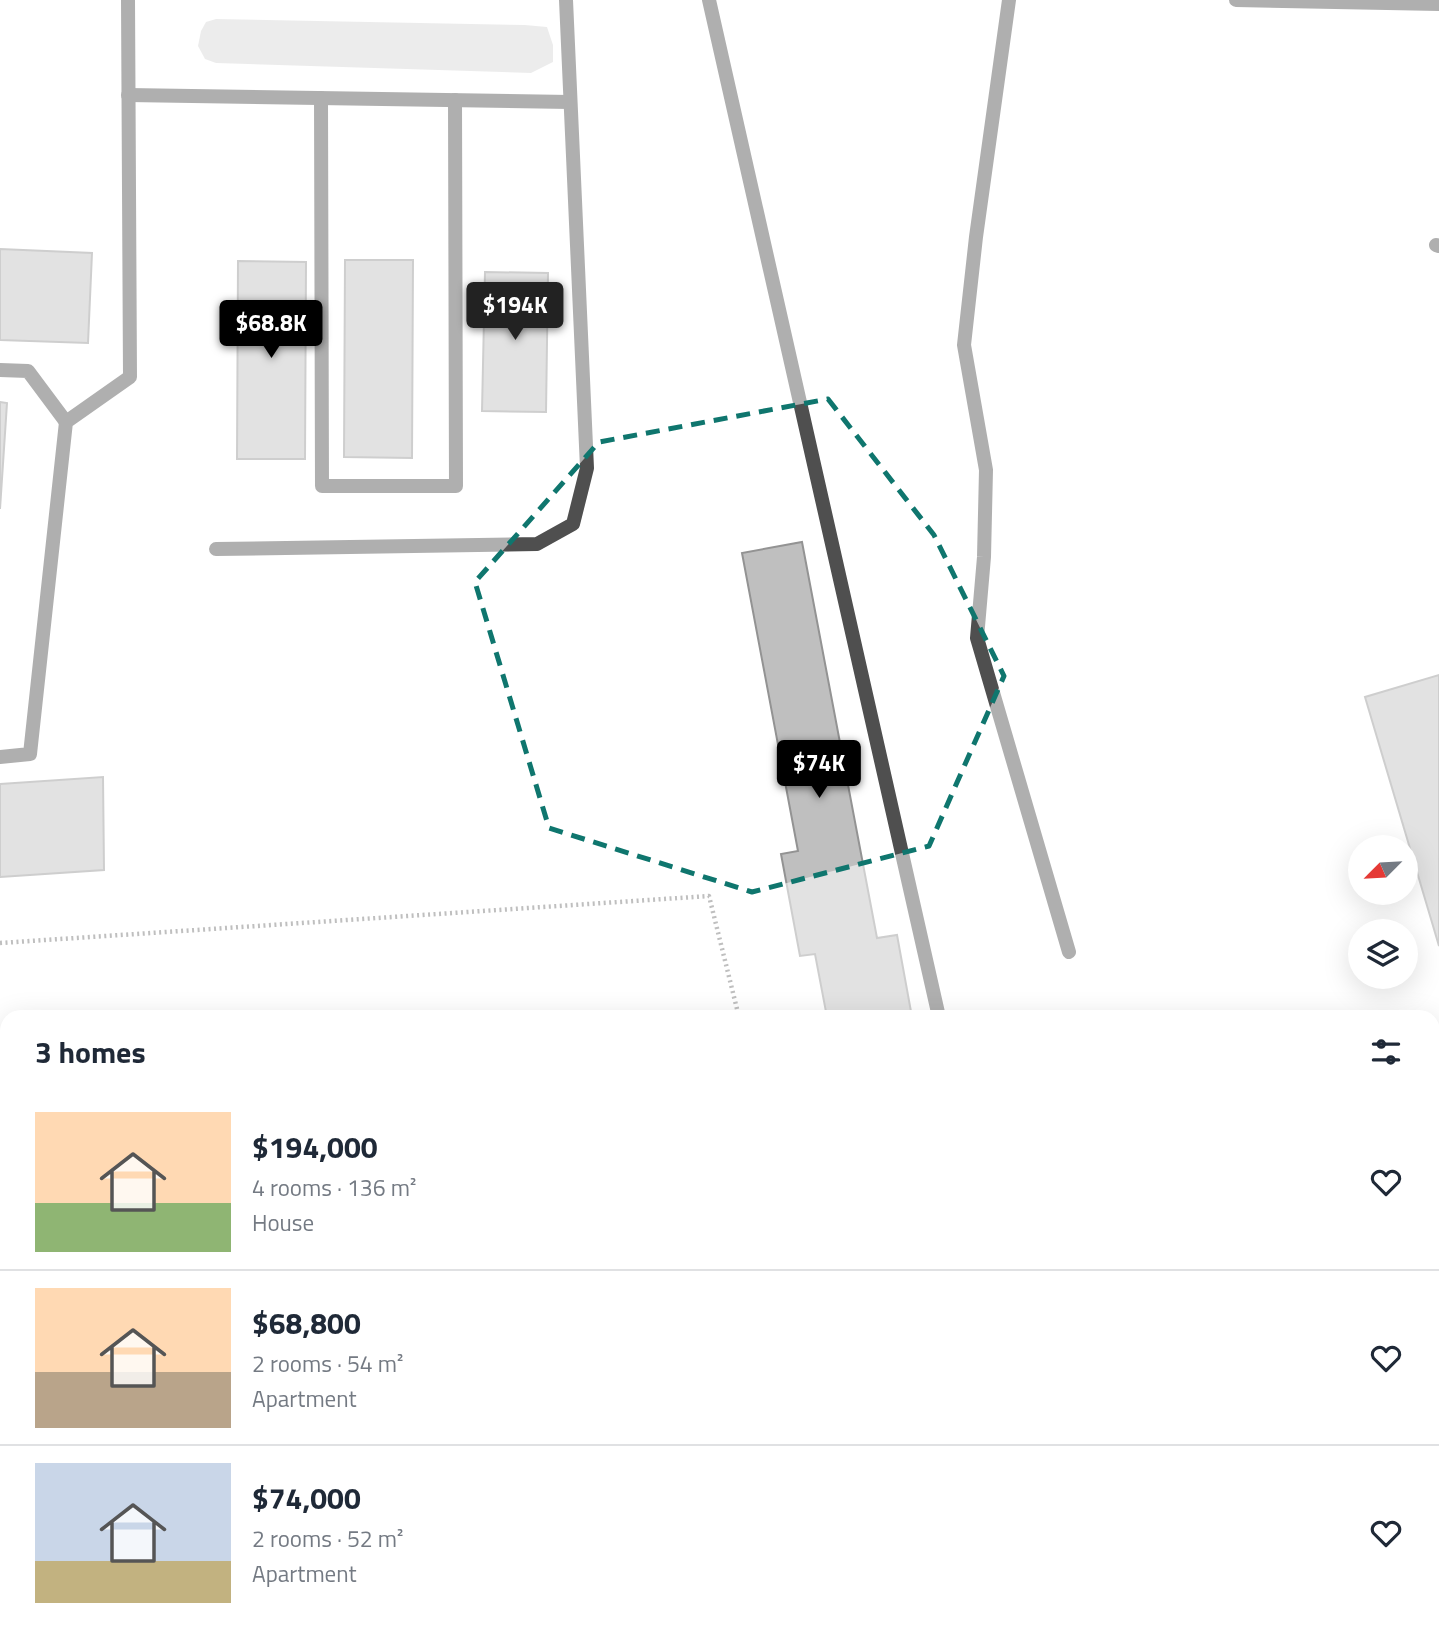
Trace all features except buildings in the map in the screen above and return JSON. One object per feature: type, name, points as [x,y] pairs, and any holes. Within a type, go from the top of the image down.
[{"type":"street","points":[[66,422],[130,377],[128,0]]},
{"type":"street","points":[[216,550],[537,544],[572,524],[587,468],[566,0]]},
{"type":"street","points":[[709,0],[937,1010]]},
{"type":"street","points":[[1009,0],[964,345],[986,470],[984,557],[977,638],[1069,952]]},
{"type":"street","points":[[1236,0],[1439,4]]},
{"type":"street","points":[[128,94],[570,102]]},
{"type":"street","points":[[321,98],[322,486],[456,486],[454,100]]},
{"type":"street","points":[[0,370],[28,371],[66,422],[30,754],[0,757]]},
{"type":"path","points":[[0,943],[709,895],[737,1010]]},
{"type":"highlighted area","points":[[828,399],[934,535],[1004,676],[929,846],[752,892],[549,828],[475,582],[599,442]]},
{"type":"shaded area","points":[[216,19],[547,27],[553,45],[553,62],[531,73],[216,63],[205,59],[198,46],[206,22]]}]
